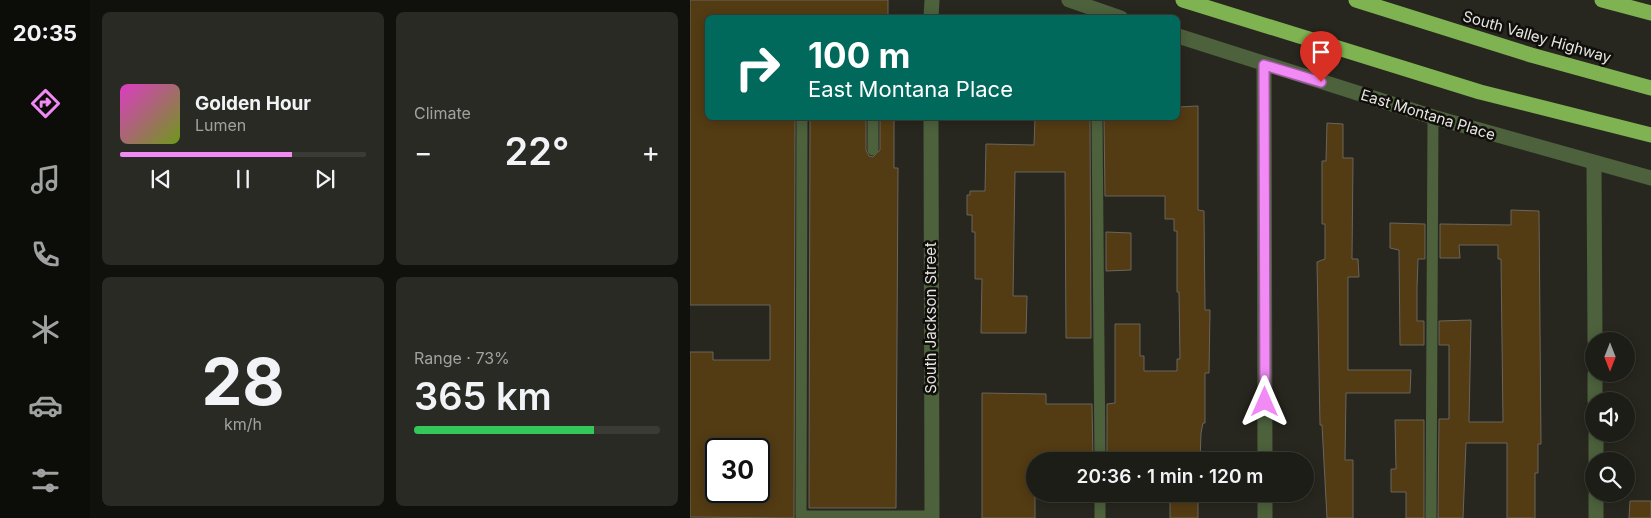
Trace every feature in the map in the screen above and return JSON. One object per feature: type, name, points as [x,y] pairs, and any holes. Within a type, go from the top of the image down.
[{"type":"highway","points":[[1183,0],[1480,92],[1651,135]]},
{"type":"highway","name":"South Valley Highway","points":[[1356,0],[1531,55],[1651,88]]},
{"type":"highway","points":[[1602,0],[1651,13]]},
{"type":"street","points":[[931,15],[932,0]]},
{"type":"street","points":[[1069,0],[1096,13]]},
{"type":"street","name":"East Montana Place","points":[[1180,37],[1264,65],[1433,117],[1594,164],[1651,178]]},
{"type":"street","points":[[1264,65],[1265,452]]},
{"type":"street","name":"South Jackson Street","points":[[931,120],[932,517]]},
{"type":"street","points":[[1594,164],[1595,332]]},
{"type":"street","points":[[1265,502],[1265,518]]},
{"type":"street","points":[[1596,502],[1596,518]]},
{"type":"lane","points":[[1431,518],[1433,117]]},
{"type":"lane","points":[[802,120],[801,516],[932,517]]},
{"type":"lane","points":[[873,120],[873,150]]},
{"type":"lane","points":[[1097,120],[1100,452]]},
{"type":"lane","points":[[1100,502],[1100,518]]},
{"type":"building","points":[[690,0],[888,0],[888,15],[705,15],[705,120],[795,120],[794,518],[690,517],[690,352],[713,352],[713,360],[770,360],[770,305],[690,305]]},
{"type":"building","points":[[1198,106],[1198,210],[1204,211],[1205,310],[1210,310],[1209,373],[1205,373],[1205,423],[1203,423],[1201,433],[1200,452],[1107,452],[1107,404],[1115,403],[1115,324],[1140,324],[1140,356],[1144,356],[1144,371],[1177,371],[1177,359],[1180,359],[1177,231],[1174,231],[1174,219],[1165,219],[1165,196],[1105,196],[1104,120],[1180,120],[1180,107]]},
{"type":"building","points":[[810,120],[866,120],[866,150],[869,156],[873,157],[880,150],[880,120],[894,120],[894,168],[898,168],[896,508],[809,508]]},
{"type":"building","points":[[1035,120],[1090,120],[1091,338],[1066,338],[1065,172],[1015,172],[1013,296],[1027,296],[1026,333],[981,333],[982,279],[975,279],[975,232],[972,232],[972,215],[967,215],[967,195],[970,195],[970,191],[985,191],[986,144],[1034,145]]},
{"type":"building","points":[[1327,123],[1343,124],[1343,158],[1353,158],[1352,259],[1358,259],[1359,277],[1348,277],[1348,370],[1411,370],[1410,393],[1346,393],[1345,460],[1353,460],[1353,518],[1327,518],[1322,425],[1320,425],[1317,262],[1325,259],[1325,224],[1322,224],[1322,161],[1326,161]]},
{"type":"building","points":[[1511,210],[1539,211],[1541,444],[1538,444],[1538,473],[1535,473],[1535,518],[1507,518],[1507,443],[1466,443],[1463,518],[1438,518],[1439,419],[1449,419],[1449,345],[1439,345],[1439,321],[1471,320],[1469,422],[1503,422],[1501,259],[1498,259],[1498,245],[1459,245],[1460,258],[1440,258],[1440,224],[1511,225]]},
{"type":"building","points":[[1390,223],[1425,224],[1425,259],[1418,259],[1417,288],[1417,321],[1424,321],[1424,345],[1400,345],[1399,250],[1390,248]]},
{"type":"building","points":[[1106,232],[1131,233],[1131,270],[1106,271]]},
{"type":"building","points":[[982,393],[1046,394],[1046,404],[1092,404],[1093,452],[1026,452],[1026,502],[1035,502],[1035,518],[982,518]]},
{"type":"building","points":[[1395,420],[1424,420],[1424,518],[1406,518],[1406,492],[1391,492],[1391,469],[1396,469]]},
{"type":"building","points":[[1651,501],[1651,518],[1629,518],[1630,502]]},
{"type":"building","points":[[1170,502],[1198,502],[1198,518],[1170,518]]},
{"type":"route","points":[[1265,402],[1264,65],[1321,82]]}]
